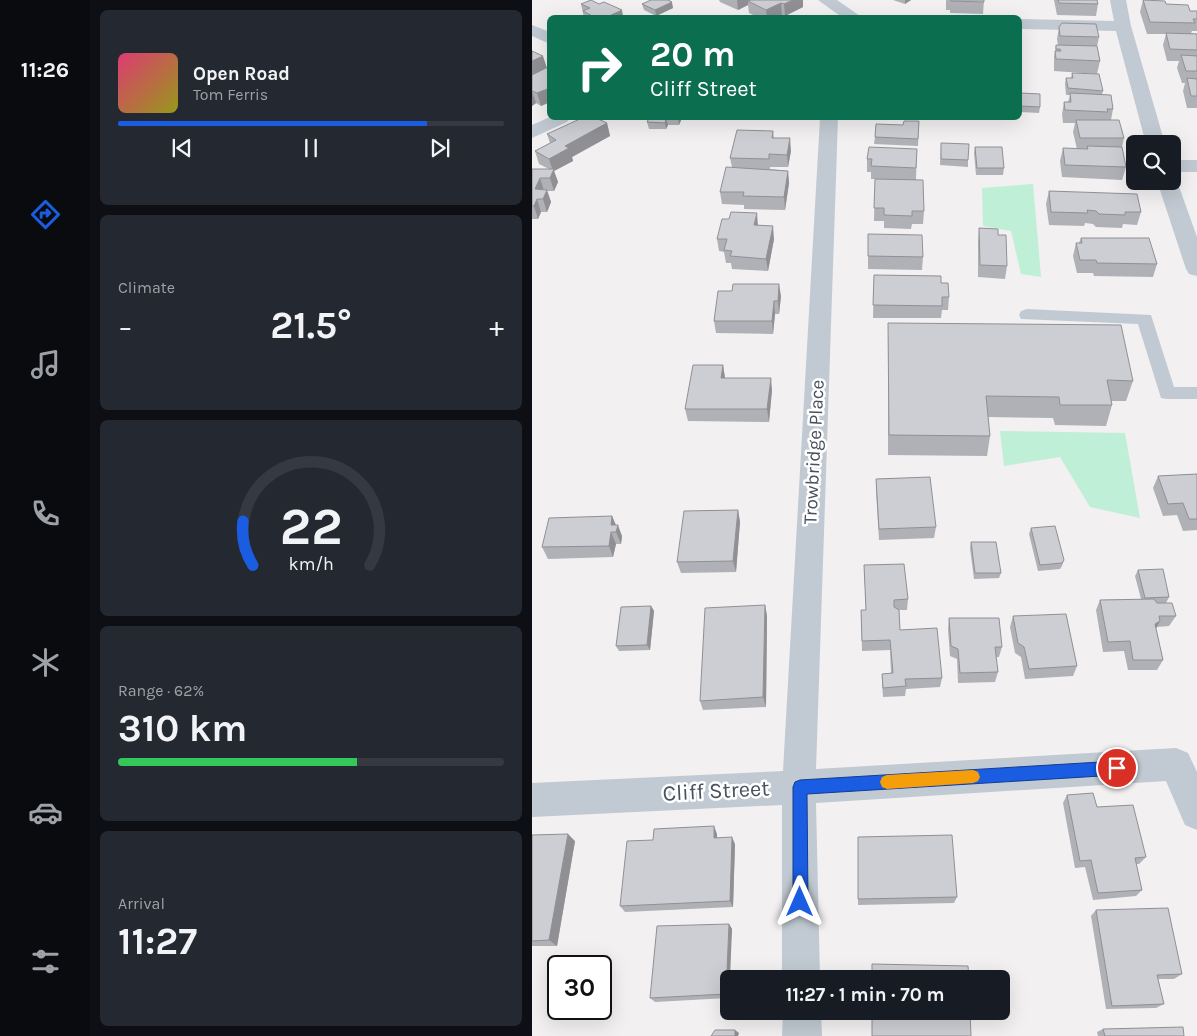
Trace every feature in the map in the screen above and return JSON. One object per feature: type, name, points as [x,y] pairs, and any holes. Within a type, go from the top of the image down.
[{"type":"street","points":[[1118,0],[1123,26],[1153,135]]},
{"type":"street","points":[[834,8],[849,15]]},
{"type":"street","points":[[1022,24],[1123,26]]},
{"type":"street","points":[[532,30],[547,38]]},
{"type":"street","points":[[532,132],[557,120]]},
{"type":"street","name":"Trowbridge Place","points":[[801,970],[800,787],[829,120]]},
{"type":"street","points":[[1181,166],[1196,166]]},
{"type":"street","points":[[1170,190],[1196,269]]},
{"type":"street","name":"Cliff Street","points":[[532,800],[800,787],[1176,764],[1196,813]]},
{"type":"street","points":[[802,1020],[802,1036]]},
{"type":"lane","points":[[1026,315],[1145,319],[1167,393],[1196,393]]},
{"type":"green space","points":[[1033,184],[1041,277],[1021,274],[1011,231],[983,226],[982,188]]},
{"type":"green space","points":[[1000,431],[1125,433],[1140,518],[1090,507],[1060,457],[1004,466]]},
{"type":"building","points":[[591,0],[599,4],[604,2],[622,10],[611,15],[590,15],[583,11],[590,8],[581,4]]},
{"type":"building","points":[[651,0],[668,0],[672,2],[655,10],[642,4]]},
{"type":"building","points":[[793,0],[766,10],[748,1]]},
{"type":"building","points":[[984,0],[984,2],[951,1]]},
{"type":"building","points":[[1058,0],[1097,0],[1098,4],[1059,3]]},
{"type":"building","points":[[1143,0],[1188,5],[1190,11],[1197,11],[1197,19],[1193,19],[1195,23],[1150,22]]},
{"type":"building","points":[[1062,23],[1096,24],[1099,37],[1060,36],[1059,27]]},
{"type":"building","points":[[1166,33],[1197,34],[1197,50],[1170,49]]},
{"type":"building","points":[[1056,45],[1097,46],[1100,61],[1056,59],[1055,51],[1061,51],[1056,49]]},
{"type":"building","points":[[532,51],[543,56],[532,61]]},
{"type":"building","points":[[1181,55],[1197,56],[1197,71],[1186,71]]},
{"type":"building","points":[[547,68],[547,89],[537,93],[532,91],[532,75]]},
{"type":"building","points":[[1072,73],[1099,74],[1103,91],[1068,88],[1066,78],[1073,78]]},
{"type":"building","points":[[1187,78],[1197,79],[1197,96],[1191,96]]},
{"type":"building","points":[[1022,93],[1040,94],[1040,107],[1022,106]]},
{"type":"building","points":[[1070,93],[1111,95],[1113,109],[1107,109],[1108,112],[1065,110],[1064,102],[1071,102]]},
{"type":"building","points":[[578,120],[600,120],[607,123],[565,146],[569,148],[549,159],[535,151],[556,140],[547,134]]},
{"type":"building","points":[[648,120],[666,120],[665,123],[647,122]]},
{"type":"building","points":[[1076,120],[1119,120],[1124,138],[1080,138]]},
{"type":"building","points":[[904,121],[919,121],[918,139],[875,137],[876,124],[903,125]]},
{"type":"building","points":[[737,130],[773,131],[772,138],[790,138],[787,155],[769,154],[769,159],[730,158]]},
{"type":"building","points":[[941,143],[969,144],[968,160],[941,159]]},
{"type":"building","points":[[1087,146],[1122,147],[1126,167],[1065,165],[1063,148],[1088,149]]},
{"type":"building","points":[[869,147],[917,149],[916,168],[871,166],[872,159],[867,159]]},
{"type":"building","points":[[975,147],[1002,147],[1004,168],[977,168]]},
{"type":"building","points":[[726,167],[788,171],[784,197],[743,196],[744,192],[720,192]]},
{"type":"building","points":[[532,169],[554,169],[550,178],[540,178],[535,189],[547,190],[543,199],[537,199],[534,206],[532,206]]},
{"type":"building","points":[[875,179],[923,180],[924,211],[912,211],[912,216],[884,215],[884,208],[874,208]]},
{"type":"building","points":[[1049,191],[1137,194],[1141,212],[1125,212],[1125,215],[1099,214],[1096,211],[1087,210],[1088,213],[1051,212]]},
{"type":"building","points":[[731,212],[757,213],[754,225],[773,226],[766,259],[730,256],[732,251],[724,250],[727,239],[717,239],[722,219],[729,219]]},
{"type":"building","points":[[979,228],[998,229],[998,235],[1006,235],[1007,266],[980,265]]},
{"type":"building","points":[[868,234],[922,235],[923,257],[868,256]]},
{"type":"building","points":[[1081,238],[1149,238],[1157,264],[1097,263],[1096,260],[1080,260],[1076,243],[1082,243]]},
{"type":"building","points":[[874,275],[941,276],[941,283],[948,283],[949,297],[942,297],[942,306],[873,305]]},
{"type":"building","points":[[733,284],[779,284],[778,301],[774,301],[772,321],[714,321],[718,291],[732,291]]},
{"type":"building","points":[[888,323],[1121,325],[1133,381],[1107,380],[1112,405],[1060,405],[1059,397],[986,396],[990,436],[889,435]]},
{"type":"building","points":[[693,365],[723,365],[721,378],[771,378],[767,409],[685,409]]},
{"type":"building","points":[[1197,474],[1197,519],[1189,519],[1183,503],[1168,504],[1158,476]]},
{"type":"building","points":[[930,477],[936,527],[879,529],[876,479]]},
{"type":"building","points":[[738,510],[733,561],[677,562],[684,511]]},
{"type":"building","points":[[612,516],[611,525],[618,525],[616,532],[611,532],[609,546],[542,547],[549,518]]},
{"type":"building","points":[[1055,526],[1064,560],[1062,563],[1040,565],[1031,528]]},
{"type":"building","points":[[971,542],[996,542],[1001,573],[975,573]]},
{"type":"building","points":[[904,564],[908,599],[894,600],[894,607],[899,610],[900,630],[937,628],[942,678],[905,679],[906,686],[883,688],[882,674],[893,673],[890,640],[862,641],[861,610],[866,610],[864,565]]},
{"type":"building","points":[[1163,569],[1169,597],[1145,598],[1138,570]]},
{"type":"building","points":[[1154,599],[1157,603],[1172,603],[1176,616],[1159,616],[1160,621],[1155,624],[1163,660],[1133,660],[1130,641],[1108,642],[1100,600]]},
{"type":"building","points":[[765,605],[763,697],[700,701],[705,608]]},
{"type":"building","points":[[651,606],[647,645],[616,646],[621,607]]},
{"type":"building","points":[[1066,614],[1077,666],[1029,669],[1024,647],[1018,643],[1013,616]]},
{"type":"building","points":[[949,618],[999,618],[1002,647],[995,647],[998,672],[960,673],[958,649],[951,646]]},
{"type":"building","points":[[1093,793],[1097,807],[1133,805],[1146,857],[1135,858],[1142,890],[1098,893],[1091,860],[1080,861],[1067,795]]},
{"type":"building","points":[[714,826],[714,838],[732,837],[730,901],[620,906],[627,841],[653,840],[654,829]]},
{"type":"building","points":[[568,834],[549,940],[532,941],[532,835]]},
{"type":"building","points":[[952,835],[957,897],[858,899],[858,837]]},
{"type":"building","points":[[1168,908],[1182,974],[1157,975],[1164,1004],[1112,1006],[1096,910]]},
{"type":"building","points":[[729,924],[727,970],[720,970],[720,994],[650,998],[657,926]]},
{"type":"building","points":[[872,964],[968,966],[968,970],[872,970]]},
{"type":"building","points":[[872,1020],[970,1020],[971,1036],[872,1036]]},
{"type":"building","points":[[1183,1027],[1184,1036],[1105,1036],[1103,1029]]},
{"type":"building","points":[[715,1030],[735,1030],[735,1036],[711,1036]]},
{"type":"slow traffic","points":[[887,782],[973,777]]},
{"type":"route","points":[[800,902],[800,787],[1117,768]]}]
